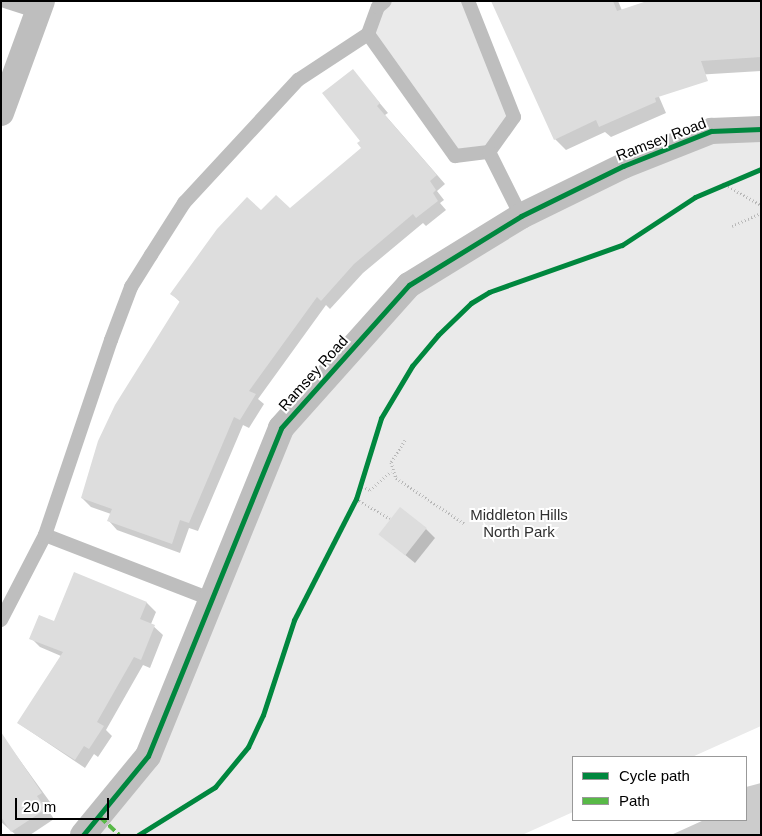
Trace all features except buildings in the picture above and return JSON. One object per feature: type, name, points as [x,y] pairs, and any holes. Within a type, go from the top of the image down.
[{"type":"street","points":[[1,113],[40,7]]},
{"type":"street","name":"Ramsey Road","points":[[83,835],[148,756],[213,600],[281,428],[408,285],[521,216],[623,166],[712,131],[761,129]]},
{"type":"lane","points":[[5,1],[40,7]]},
{"type":"lane","points":[[1,620],[45,535],[86,407],[131,287],[184,203],[298,80],[368,34],[378,8],[385,1]]},
{"type":"lane","points":[[368,34],[455,156],[488,152],[514,117],[468,1]]},
{"type":"lane","points":[[488,152],[521,216]]},
{"type":"lane","points":[[45,535],[213,600]]},
{"type":"path","points":[[722,184],[761,205]]},
{"type":"path","points":[[732,226],[761,213]]},
{"type":"path","points":[[405,440],[391,462],[391,471],[396,478],[465,524]]},
{"type":"path","points":[[359,485],[370,490],[391,471]]},
{"type":"path","points":[[356,499],[390,519]]},
{"type":"green space","points":[[385,1],[468,1],[514,117],[489,152],[455,156],[368,34]]},
{"type":"green space","name":"Middleton Hills North Park","points":[[761,129],[761,726],[694,756],[572,756],[572,812],[522,835],[93,835],[148,756],[281,428],[409,285],[623,166]]},
{"type":"marked path","points":[[100,817],[119,835]]},
{"type":"cycle path","points":[[83,835],[148,756],[281,428],[409,285],[521,216],[623,166],[711,131],[761,129]]},
{"type":"cycle path","points":[[138,835],[215,787],[248,747],[263,715],[294,620],[356,499],[381,418],[412,366],[438,335],[471,303],[489,292],[622,245],[695,197],[761,169]]}]
